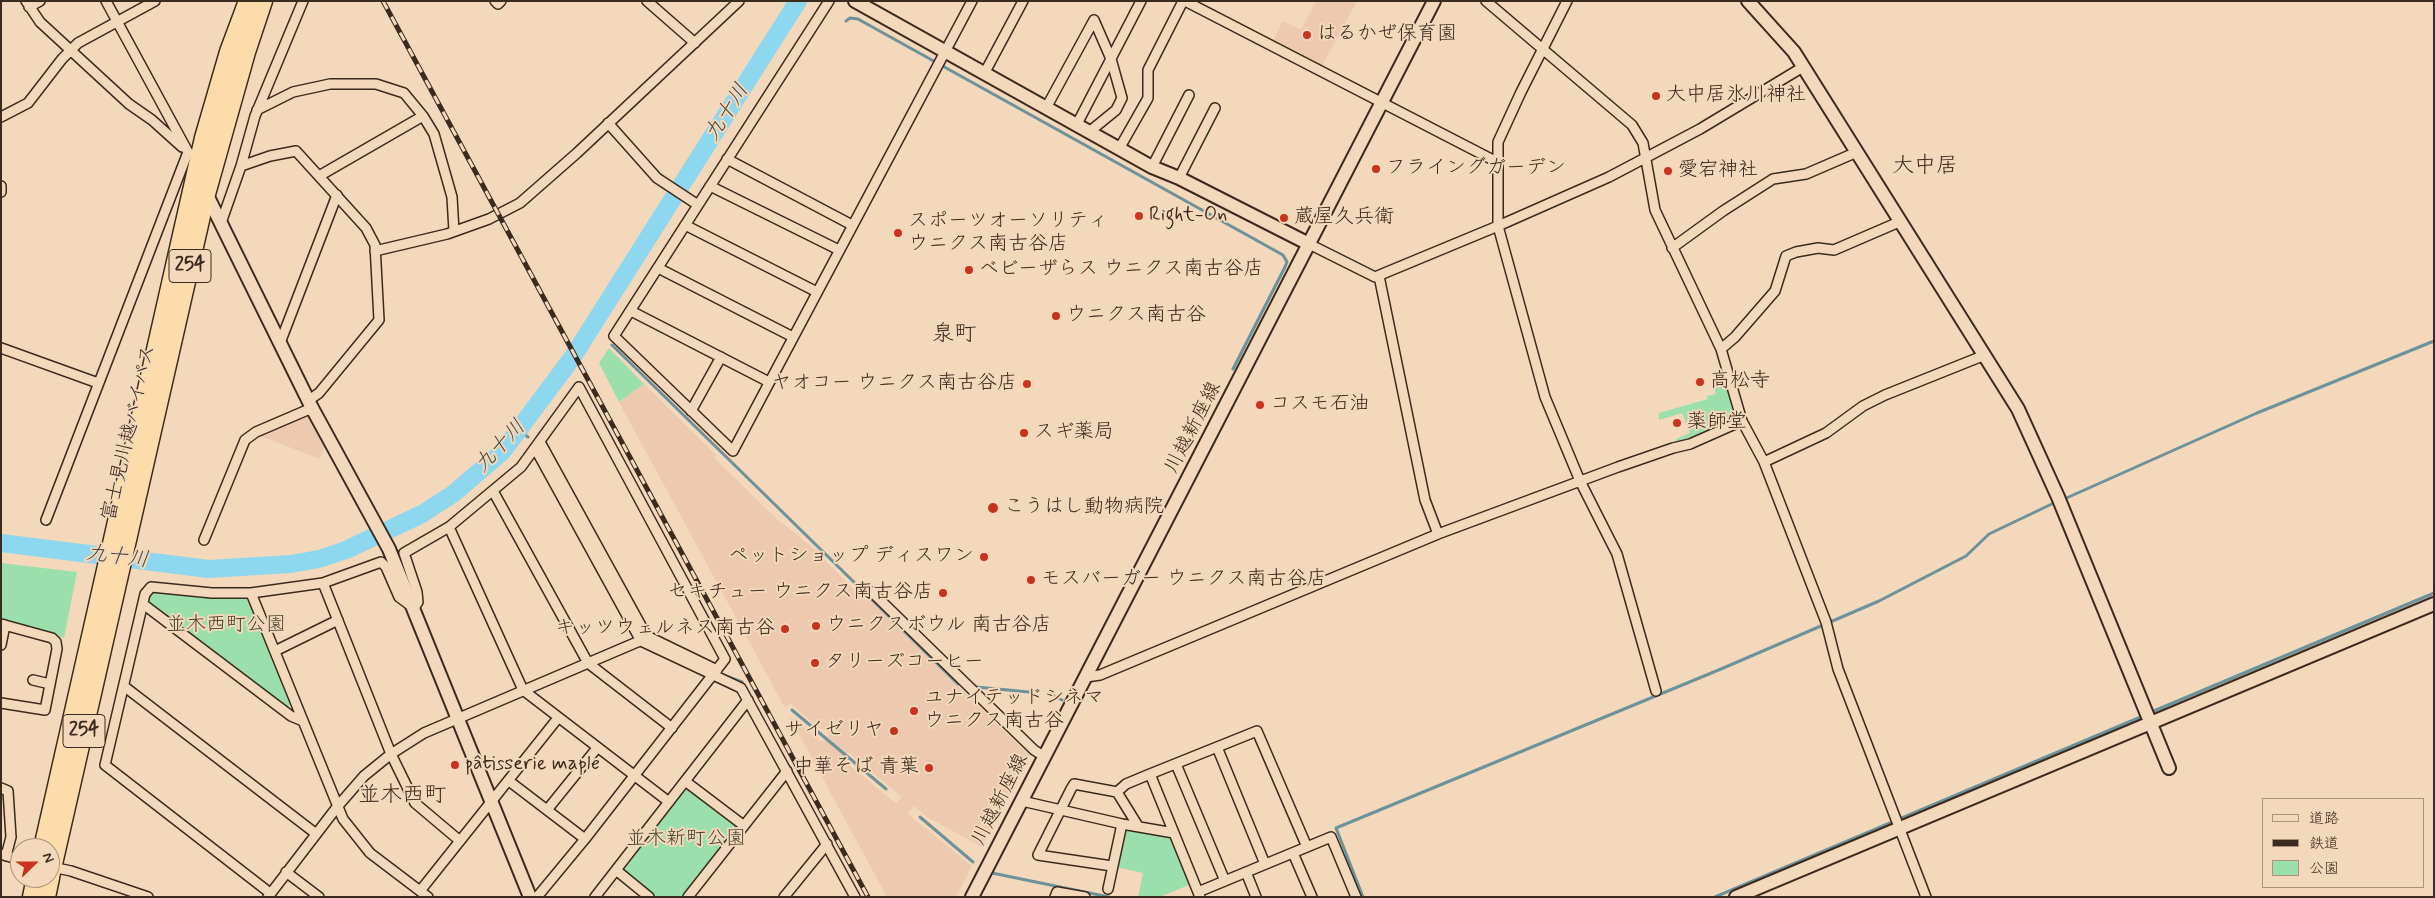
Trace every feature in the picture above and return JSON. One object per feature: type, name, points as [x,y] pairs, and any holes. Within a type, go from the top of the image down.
[{"type":"highway","name":"富士見川越バイパス","points":[[122,534],[162,315],[204,138],[229,52],[248,1]]},
{"type":"highway","name":"富士見川越バイパス","points":[[58,838],[122,534],[206,194],[262,1]]},
{"type":"highway","name":"富士見川越バイパス","points":[[46,838],[111,583]]},
{"type":"street","points":[[40,1],[27,4],[40,22],[130,104],[152,120],[188,152]]},
{"type":"street","points":[[106,1],[188,152],[206,194],[311,404],[389,548],[530,897]]},
{"type":"street","points":[[1,117],[28,102],[71,50],[154,1]]},
{"type":"street","points":[[221,223],[241,166],[257,110],[303,1]]},
{"type":"street","points":[[495,1],[498,4],[501,1]]},
{"type":"street","points":[[647,1],[695,43]]},
{"type":"street","points":[[376,251],[454,231],[489,219],[520,203],[739,1]]},
{"type":"street","points":[[829,1],[614,336],[733,451],[972,1]]},
{"type":"street","points":[[855,1],[1152,167],[1179,178],[1370,276],[1379,276],[1590,186],[1644,156],[1700,130],[1803,67]]},
{"type":"street","points":[[984,74],[1023,1]]},
{"type":"street","points":[[1076,126],[1141,1]]},
{"type":"street","points":[[1119,149],[1148,98],[1148,70],[1184,1],[1497,162]]},
{"type":"street","name":"川越新座線","points":[[972,897],[1434,1]]},
{"type":"street","points":[[1486,1],[1544,48],[1632,125],[1643,143],[1655,210],[1721,349],[1742,421],[1764,462],[1826,622],[1838,669],[1926,897]]},
{"type":"street","points":[[1568,1],[1521,92],[1498,142],[1498,226],[1545,397],[1580,481],[1617,554],[1656,691]]},
{"type":"street","points":[[1748,1],[1781,36],[1803,67],[2005,386],[2032,439],[2170,768]]},
{"type":"street","points":[[1046,108],[1094,20],[1111,59],[1122,98],[1116,110],[1089,132]]},
{"type":"street","points":[[257,110],[292,92],[330,84],[376,84],[404,93],[423,116],[434,134],[452,197],[454,231]]},
{"type":"street","points":[[1152,167],[1189,95]]},
{"type":"street","points":[[1179,178],[1215,108]]},
{"type":"street","points":[[319,176],[423,116]]},
{"type":"street","points":[[608,123],[657,178],[698,205]]},
{"type":"street","points":[[204,540],[245,440],[256,432],[311,404],[379,320],[376,251],[366,228],[296,151],[270,156],[241,166]]},
{"type":"street","points":[[46,520],[188,152]]},
{"type":"street","points":[[1672,248],[1723,211],[1773,179],[1806,174],[1857,152]]},
{"type":"street","points":[[728,159],[852,225]]},
{"type":"street","points":[[1,186],[1,192]]},
{"type":"street","points":[[710,186],[839,250]]},
{"type":"street","points":[[280,342],[336,195]]},
{"type":"street","points":[[1721,349],[1736,337],[1775,291],[1786,256],[1818,248],[1834,250],[1900,222]]},
{"type":"street","points":[[685,225],[817,292]]},
{"type":"street","points":[[658,268],[793,336]]},
{"type":"street","points":[[1379,276],[1425,500],[1438,534]]},
{"type":"street","points":[[631,311],[769,382]]},
{"type":"street","points":[[1,348],[98,384]]},
{"type":"street","points":[[1764,462],[1826,433],[1863,406],[1885,395],[1986,355]]},
{"type":"street","points":[[691,411],[720,357]]},
{"type":"street","points":[[414,608],[418,602],[417,592],[404,552],[449,527],[521,467],[579,387],[723,655],[724,662],[537,897]]},
{"type":"street","points":[[1086,677],[1100,675],[1438,534],[1580,481],[1673,448],[1690,444],[1742,421]]},
{"type":"street","points":[[537,445],[645,639],[715,673],[741,688],[855,897]]},
{"type":"street","points":[[493,491],[588,663],[672,728]]},
{"type":"street","points":[[449,527],[523,690],[668,802]]},
{"type":"street","points":[[414,608],[399,597],[386,567],[381,562],[323,583],[251,593],[212,593],[151,588],[145,594],[125,687],[105,765],[269,895],[315,833],[337,807],[364,776],[391,754],[424,733],[645,639]]},
{"type":"street","points":[[323,583],[391,754],[418,808],[460,841]]},
{"type":"street","points":[[872,592],[1034,750],[1045,757]]},
{"type":"street","points":[[251,593],[337,807],[359,842],[370,853],[424,894],[460,841],[558,718]]},
{"type":"street","points":[[144,604],[291,716],[303,721]]},
{"type":"street","points":[[1736,897],[2434,604]]},
{"type":"street","points":[[275,651],[338,620]]},
{"type":"street","points":[[1,645],[3,625],[52,638],[56,642],[57,649],[45,710],[42,712],[1,703]]},
{"type":"street","points":[[33,680],[50,684]]},
{"type":"street","points":[[125,687],[315,833]]},
{"type":"street","points":[[595,897],[748,700]]},
{"type":"street","points":[[1118,792],[1126,784],[1257,731],[1308,847]]},
{"type":"street","points":[[1218,747],[1265,864]]},
{"type":"street","points":[[547,810],[597,748]]},
{"type":"street","points":[[1176,764],[1225,881]]},
{"type":"street","points":[[688,897],[787,771]]},
{"type":"street","points":[[1150,774],[1199,894],[1225,881],[1331,837],[1356,897]]},
{"type":"street","points":[[509,781],[585,839]]},
{"type":"street","points":[[686,781],[743,825]]},
{"type":"street","points":[[1112,866],[1038,855],[1074,784],[1118,792],[1138,826]]},
{"type":"street","points":[[1,788],[8,791],[11,838],[4,855]]},
{"type":"street","points":[[1022,801],[1122,824],[1174,832]]},
{"type":"street","points":[[1108,889],[1122,824]]},
{"type":"street","points":[[788,895],[827,844]]},
{"type":"street","points":[[1293,853],[1312,897]]},
{"type":"street","points":[[616,870],[649,897]]},
{"type":"street","points":[[60,873],[71,871],[148,897]]},
{"type":"street","points":[[286,872],[319,897]]},
{"type":"street","points":[[1246,872],[1256,897]]},
{"type":"street","points":[[1055,897],[1057,892],[1085,897]]},
{"type":"shaded area","name":"はるかぜ保育園","points":[[1316,1],[1352,1],[1356,3],[1321,68],[1275,44],[1273,40],[1283,21],[1301,30]]},
{"type":"shaded area","points":[[644,384],[716,455],[714,458],[776,518],[813,548],[862,598],[868,594],[875,600],[873,603],[1030,756],[982,847],[927,817],[914,806],[908,814],[972,866],[956,897],[887,897],[789,716],[821,741],[824,741],[830,734],[825,729],[820,729],[790,703],[785,708],[619,402]],"holes":[[[848,752],[902,797],[896,804],[842,759]]]},
{"type":"shaded area","points":[[305,416],[309,418],[325,446],[320,459],[258,435]]},
{"type":"green space","points":[[609,348],[644,384],[619,402],[599,363]]},
{"type":"green space","points":[[1725,375],[1736,418],[1678,444],[1676,439],[1690,433],[1682,413],[1659,420],[1659,413],[1708,399],[1707,396],[1716,394],[1711,378]]},
{"type":"green space","points":[[1,563],[77,572],[64,638],[1,621]]},
{"type":"green space","name":"並木西町公園","points":[[152,592],[247,599],[290,705],[285,708],[150,604],[149,595]]},
{"type":"green space","name":"並木新町公園","points":[[688,788],[735,824],[735,828],[682,897],[655,897],[624,872],[624,867],[684,789]]},
{"type":"green space","points":[[1127,829],[1169,836],[1173,839],[1191,884],[1160,897],[1138,897],[1143,873],[1116,867],[1123,831]]},
{"type":"waterway","name":"九十川","points":[[1,543],[209,569],[291,564],[319,559],[346,550],[422,514],[453,494],[502,452],[572,358],[798,1]]},
{"type":"waterway","points":[[846,21],[850,18],[858,19],[1283,255],[1287,262],[1285,267],[1233,369]]},
{"type":"waterway","points":[[2062,500],[2257,413],[2434,341]]},
{"type":"waterway","points":[[612,345],[958,684]]},
{"type":"waterway","points":[[520,431],[528,437]]},
{"type":"waterway","points":[[1363,897],[1336,828],[1721,669],[1879,601],[1966,556],[1989,534],[2056,502]]},
{"type":"waterway","points":[[2149,713],[2434,593]]},
{"type":"waterway","points":[[726,676],[742,682]]},
{"type":"waterway","points":[[976,687],[1029,692]]},
{"type":"waterway","points":[[1052,695],[1062,700]]},
{"type":"waterway","points":[[792,710],[886,789]]},
{"type":"waterway","points":[[1715,897],[2143,716]]},
{"type":"waterway","points":[[920,817],[973,862]]},
{"type":"waterway","points":[[992,873],[1109,897]]},
{"type":"railway","points":[[383,1],[868,897]]},
{"type":"place","name":"はるかぜ保育園","points":[[1307,35]]},
{"type":"place","name":"大中居氷川神社","points":[[1656,96]]},
{"type":"place","name":"フライングガーデン","points":[[1376,169]]},
{"type":"place","name":"愛宕神社","points":[[1668,171]]},
{"type":"place","name":"Right-On","points":[[1139,216]]},
{"type":"place","name":"蔵屋久兵衛","points":[[1284,218]]},
{"type":"place","name":"スポーツオーソリティ ウニクス南古谷店","points":[[898,233]]},
{"type":"place","name":"ベビーザらス ウニクス南古谷店","points":[[969,270]]},
{"type":"place","name":"ウニクス南古谷","points":[[1056,316]]},
{"type":"place","name":"高松寺","points":[[1700,382]]},
{"type":"place","name":"ヤオコー ウニクス南古谷店","points":[[1027,384]]},
{"type":"place","name":"コスモ石油","points":[[1260,405]]},
{"type":"place","name":"薬師堂","points":[[1677,423]]},
{"type":"place","name":"スギ薬局","points":[[1024,433]]},
{"type":"place","name":"こうはし動物病院","points":[[993,508]]},
{"type":"place","name":"ペットショップ ディスワン","points":[[984,557]]},
{"type":"place","name":"モスバーガー ウニクス南古谷店","points":[[1031,580]]},
{"type":"place","name":"セキチュー ウニクス南古谷店","points":[[943,593]]},
{"type":"place","name":"ウニクスボウル 南古谷店","points":[[816,626]]},
{"type":"place","name":"キッツウェルネス南古谷","points":[[785,629]]},
{"type":"place","name":"タリーズコーヒー","points":[[815,663]]},
{"type":"place","name":"ユナイテッドシネマ ウニクス南古谷","points":[[914,711]]},
{"type":"place","name":"サイゼリヤ","points":[[894,731]]},
{"type":"place","name":"pâtisserie maple","points":[[455,765]]},
{"type":"place","name":"中華そば 青葉","points":[[929,768]]},
{"type":"district","name":"大中居","points":[[1925,167]]},
{"type":"district","name":"泉町","points":[[954,335]]},
{"type":"district","name":"並木西町","points":[[402,796]]}]
